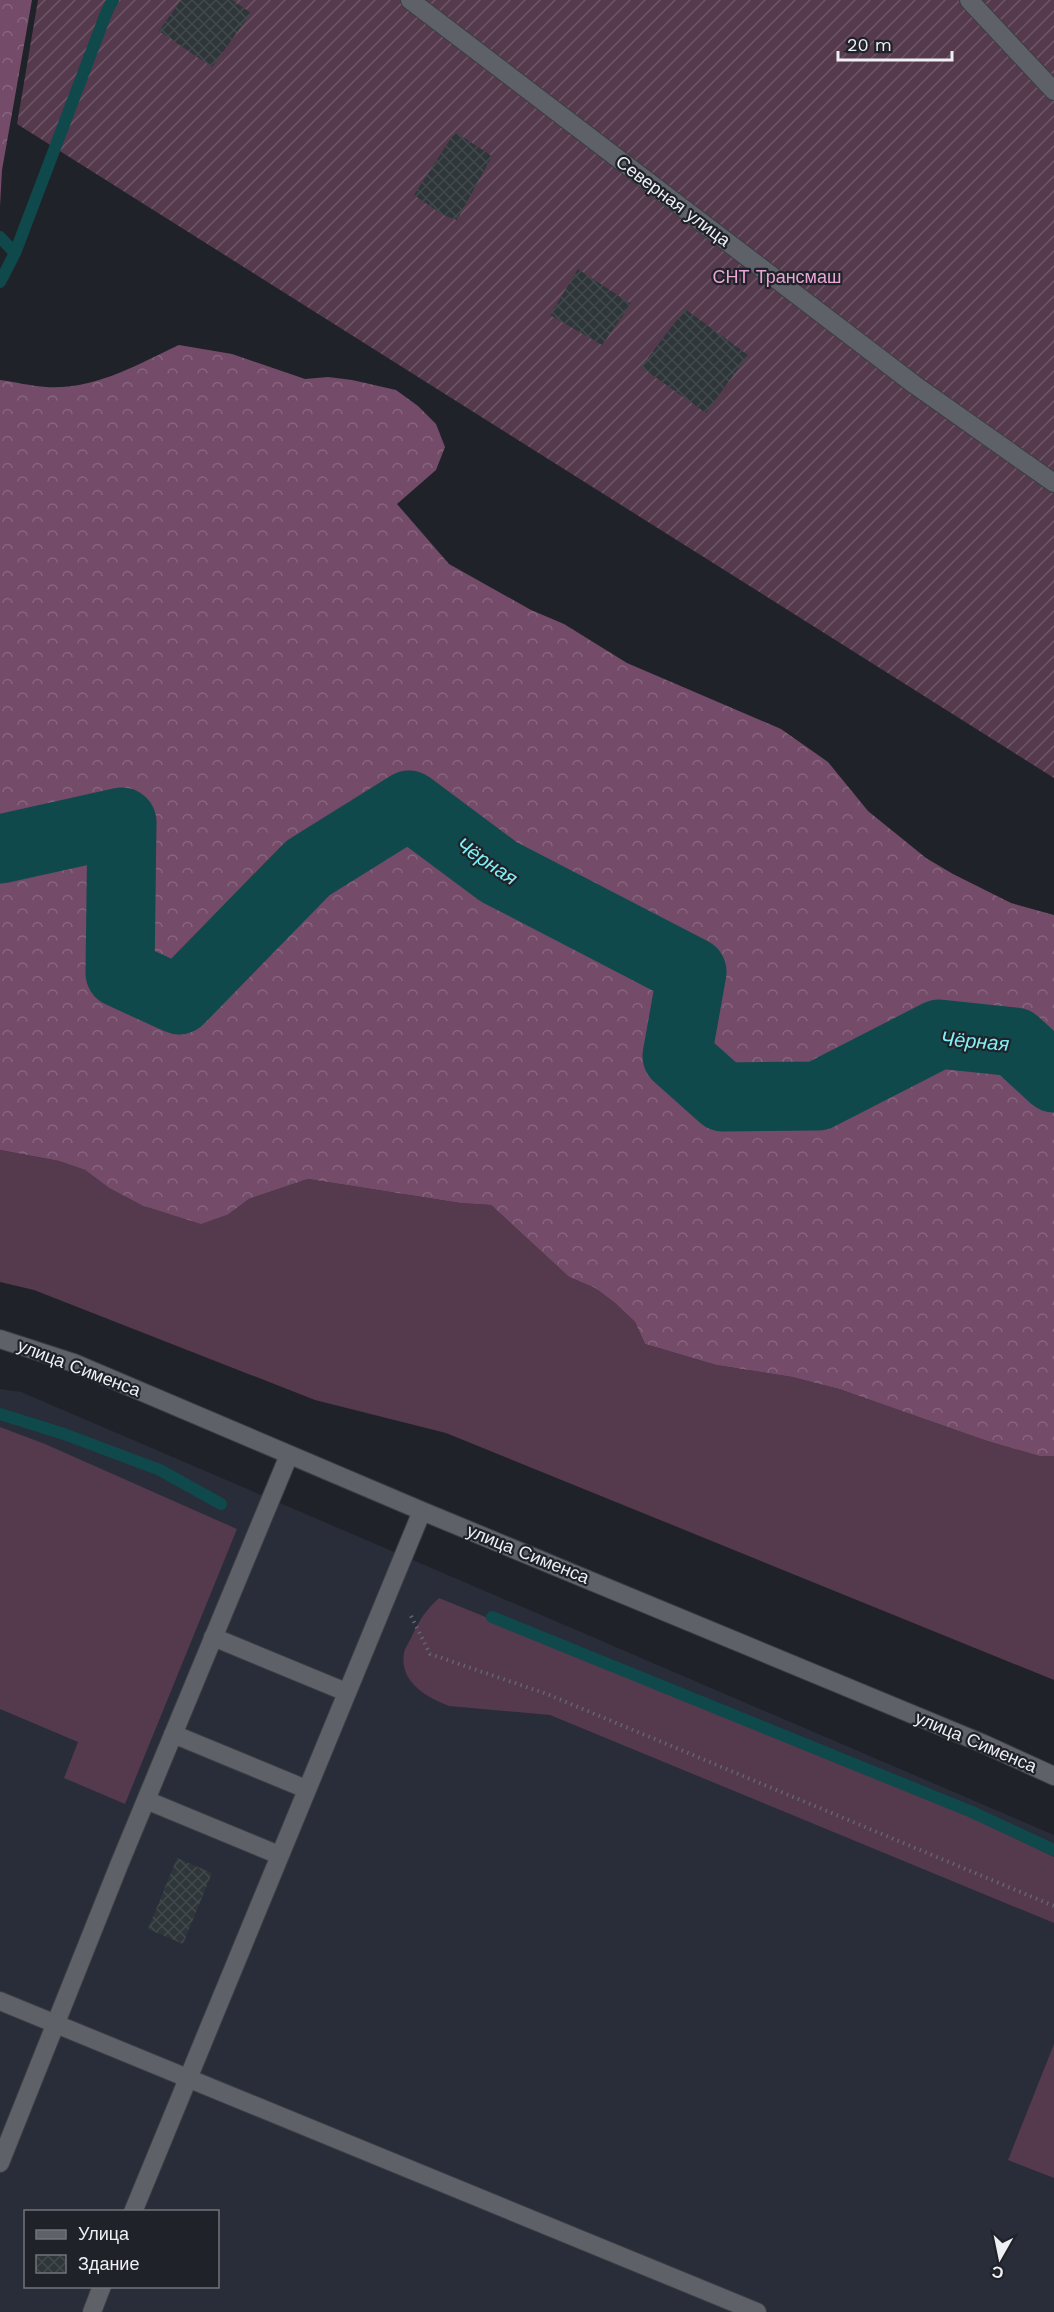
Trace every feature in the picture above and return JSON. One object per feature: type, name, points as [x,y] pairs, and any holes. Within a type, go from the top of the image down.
[{"type":"street","name":"Северная улица","points":[[410,0],[915,385],[1054,483]]},
{"type":"street","points":[[969,0],[1054,91]]},
{"type":"street","name":"улица Сименса","points":[[0,1338],[74,1363],[422,1511],[941,1726],[1054,1776]]},
{"type":"street","points":[[0,2163],[119,1865],[289,1455]]},
{"type":"street","points":[[133,2210],[422,1511]]},
{"type":"street","points":[[213,1637],[346,1692]]},
{"type":"street","points":[[173,1734],[306,1789]]},
{"type":"street","points":[[146,1800],[279,1855]]},
{"type":"street","points":[[0,2001],[758,2312]]},
{"type":"street","points":[[92,2312],[101,2288]]},
{"type":"path","points":[[409,1612],[430,1654],[547,1694],[1054,1906]]},
{"type":"shaded area","points":[[0,1389],[21,1392],[1054,1835],[1054,2312],[0,2312]]},
{"type":"green space","points":[[0,0],[32,0],[2,170],[0,206]]},
{"type":"green space","name":"СНТ Трансмаш","points":[[38,0],[1054,0],[1054,778],[17,124]]},
{"type":"green space","points":[[179,345],[232,354],[305,379],[328,377],[396,390],[418,406],[436,424],[445,447],[436,470],[397,504],[449,564],[531,610],[564,624],[627,663],[781,729],[828,762],[868,811],[926,858],[1011,903],[1054,915],[1054,1456],[1039,1456],[987,1441],[839,1389],[792,1377],[716,1365],[645,1344],[635,1322],[615,1303],[595,1288],[569,1277],[491,1205],[460,1203],[308,1179],[249,1199],[229,1214],[201,1224],[141,1205],[109,1188],[85,1170],[59,1161],[0,1150],[0,380],[46,387],[81,385],[115,375]]},
{"type":"green space","points":[[0,1150],[59,1161],[85,1170],[109,1188],[141,1205],[229,1214],[249,1199],[308,1179],[460,1203],[491,1205],[569,1277],[595,1288],[615,1303],[635,1322],[645,1344],[716,1365],[792,1377],[839,1389],[987,1441],[1039,1456],[1054,1456],[1054,1680],[446,1433],[315,1400],[34,1290],[0,1282]]},
{"type":"green space","points":[[0,1427],[45,1444],[237,1529],[125,1804],[64,1778],[78,1742],[0,1709]]},
{"type":"green space","points":[[439,1598],[954,1809],[1054,1857],[1054,1923],[550,1715],[449,1706],[432,1698],[423,1693],[410,1680],[404,1663],[404,1653],[420,1620]]},
{"type":"green space","points":[[1054,2044],[1054,2178],[1008,2160]]},
{"type":"building","points":[[181,0],[232,0],[251,13],[212,67],[159,31]]},
{"type":"building","points":[[455,132],[492,156],[457,220],[443,215],[414,195]]},
{"type":"building","points":[[578,269],[631,304],[602,345],[550,315]]},
{"type":"building","points":[[685,309],[748,355],[706,413],[641,367]]},
{"type":"building","points":[[177,1858],[212,1873],[183,1944],[148,1929]]},
{"type":"waterway","points":[[0,282],[15,253],[113,0]]},
{"type":"waterway","points":[[0,237],[15,253]]},
{"type":"waterway","name":"Чёрная","points":[[0,849],[122,822],[120,973],[179,1000],[308,868],[409,805],[499,872],[692,972],[677,1056],[723,1097],[818,1096],[939,1034],[1015,1042],[1054,1078]]},
{"type":"waterway","points":[[0,1414],[64,1434],[160,1470],[221,1504]]},
{"type":"waterway","points":[[492,1617],[972,1812],[1054,1850]]}]
